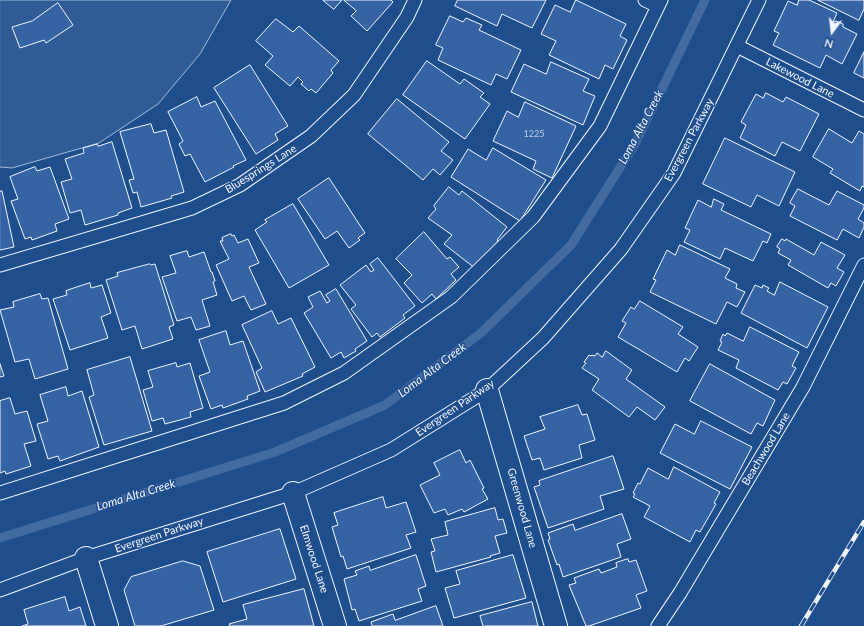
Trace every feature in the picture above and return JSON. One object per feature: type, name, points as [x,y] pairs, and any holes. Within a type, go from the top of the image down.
[{"type":"street","name":"Greenwood Lane","points":[[487,390],[556,626]]},
{"type":"street","name":"Elmwood Lane","points":[[293,493],[335,626]]},
{"type":"street","points":[[86,558],[107,626]]},
{"type":"lane","name":"Bluesprings Lane","points":[[0,266],[192,208],[240,185],[311,136],[354,95],[407,17],[415,0]]},
{"type":"lane","points":[[0,493],[284,403],[344,373],[451,297],[534,217],[600,126],[659,3],[646,0]]},
{"type":"lane","name":"Evergreen Parkway","points":[[0,590],[86,558],[293,493],[391,450],[487,390],[543,338],[622,249],[674,173],[759,0]]},
{"type":"lane","name":"Lakewood Lane","points":[[737,46],[864,110]]},
{"type":"lane","name":"Beachwood Lane","points":[[658,626],[680,593],[803,387],[864,265]]},
{"type":"shaded area","points":[[0,0],[231,0],[200,54],[158,104],[99,143],[12,168],[0,167]]},
{"type":"building","points":[[323,0],[342,0],[334,9]]},
{"type":"building","points":[[344,0],[391,0],[393,2],[367,31],[351,16],[356,11]]},
{"type":"building","points":[[458,0],[546,0],[532,28],[502,14],[497,26],[455,6]]},
{"type":"building","points":[[576,0],[626,24],[620,36],[627,40],[613,69],[605,65],[599,79],[549,55],[556,41],[541,34],[555,5],[570,12]]},
{"type":"building","points":[[799,0],[809,0],[837,13],[833,22],[836,21],[843,24],[843,27],[857,34],[842,64],[826,55],[820,68],[773,45],[779,33],[774,31],[788,1],[797,5]]},
{"type":"building","points":[[818,0],[864,0],[864,9],[859,20]]},
{"type":"building","points":[[58,3],[73,25],[46,43],[44,40],[20,48],[12,27],[32,21]]},
{"type":"building","points":[[450,16],[463,22],[466,18],[482,25],[479,30],[521,50],[507,79],[496,74],[491,85],[438,60],[443,48],[436,45]]},
{"type":"building","points":[[276,19],[293,32],[299,26],[339,61],[331,70],[333,73],[316,93],[311,89],[309,91],[301,84],[303,82],[298,77],[290,86],[265,65],[273,56],[256,41]]},
{"type":"building","points":[[864,52],[864,78],[854,73]]},
{"type":"building","points":[[427,61],[460,84],[464,79],[484,93],[480,97],[490,104],[465,139],[403,95]]},
{"type":"building","points":[[551,62],[589,79],[583,91],[595,96],[583,125],[511,92],[524,64],[546,74]]},
{"type":"building","points":[[250,65],[288,126],[275,134],[278,140],[256,154],[214,88]]},
{"type":"building","points":[[766,93],[783,102],[786,97],[819,114],[800,151],[782,142],[775,156],[740,138],[746,125],[741,122],[756,94],[763,98]]},
{"type":"building","points":[[197,97],[201,107],[215,101],[246,160],[205,182],[190,154],[185,156],[179,144],[183,141],[168,112]]},
{"type":"building","points":[[397,99],[449,142],[441,151],[453,160],[440,175],[433,169],[423,180],[368,134]]},
{"type":"building","points":[[525,102],[576,126],[552,178],[533,169],[536,161],[493,141],[507,111],[518,117]]},
{"type":"building","points":[[151,124],[154,133],[166,130],[184,192],[171,196],[172,198],[141,207],[137,192],[133,193],[129,180],[134,179],[120,132]]},
{"type":"building","points":[[829,129],[852,143],[859,131],[864,134],[864,187],[862,186],[860,191],[830,173],[833,169],[813,157]]},
{"type":"building","points":[[725,138],[795,172],[779,206],[757,195],[751,207],[703,184]]},
{"type":"building","points":[[112,142],[132,208],[118,213],[118,215],[85,225],[81,210],[70,213],[61,182],[72,179],[65,159],[84,153],[83,148]]},
{"type":"building","points":[[493,148],[546,180],[520,221],[451,177],[468,149],[486,160]]},
{"type":"building","points":[[35,167],[37,171],[50,167],[69,219],[55,224],[57,231],[32,240],[31,237],[25,239],[11,201],[18,199],[10,177]]},
{"type":"building","points":[[329,178],[365,233],[358,238],[360,240],[349,248],[337,231],[325,239],[298,199]]},
{"type":"building","points":[[449,187],[459,195],[462,191],[507,227],[476,269],[444,244],[452,235],[428,218],[436,209],[434,206]]},
{"type":"building","points":[[798,189],[829,205],[837,191],[864,205],[858,219],[864,223],[864,227],[859,238],[843,229],[837,240],[790,216],[795,206],[790,203]]},
{"type":"building","points":[[0,191],[2,191],[14,247],[0,250]]},
{"type":"building","points":[[714,199],[724,204],[721,210],[771,234],[767,243],[763,241],[753,261],[725,248],[720,259],[684,242],[690,230],[685,228],[698,200],[711,207]]},
{"type":"building","points":[[293,204],[329,265],[289,288],[255,230],[267,222],[265,220]]},
{"type":"building","points":[[424,232],[447,259],[450,257],[459,267],[451,274],[456,280],[436,299],[432,294],[422,303],[404,283],[412,275],[396,259]]},
{"type":"building","points":[[231,234],[232,236],[234,235],[238,243],[248,239],[259,263],[249,267],[266,304],[251,310],[244,296],[232,301],[216,265],[229,259],[220,241],[223,241],[222,238]]},
{"type":"building","points":[[782,239],[785,241],[786,239],[814,255],[821,242],[845,255],[837,268],[844,272],[836,286],[831,283],[828,288],[788,265],[791,260],[778,253],[780,249],[777,247]]},
{"type":"building","points":[[680,245],[730,269],[725,278],[737,284],[736,288],[745,292],[737,307],[727,302],[716,324],[650,292],[656,280],[653,279],[667,250],[675,255]]},
{"type":"building","points":[[187,251],[189,257],[204,252],[215,281],[213,282],[217,295],[202,300],[210,326],[196,330],[191,317],[177,321],[162,277],[176,273],[170,256]]},
{"type":"building","points":[[378,258],[415,306],[403,315],[405,318],[380,337],[377,333],[372,337],[351,309],[356,305],[340,285],[366,265],[371,272],[374,270],[370,264]]},
{"type":"building","points":[[155,264],[174,325],[169,327],[173,339],[142,349],[135,326],[122,330],[106,280],[118,276],[117,273]]},
{"type":"building","points":[[780,282],[828,307],[807,348],[741,313],[755,285],[762,288],[763,285],[769,288],[767,291],[774,295]]},
{"type":"building","points":[[90,283],[91,288],[102,285],[111,313],[101,317],[108,338],[70,350],[53,299],[67,295],[66,291]]},
{"type":"building","points":[[336,289],[367,341],[355,349],[356,351],[344,358],[341,352],[331,358],[304,313],[313,307],[308,297],[320,291],[327,303],[330,301],[326,295]]},
{"type":"building","points":[[40,294],[42,299],[48,298],[68,369],[35,379],[29,359],[15,362],[0,310],[14,307],[13,302]]},
{"type":"building","points":[[640,301],[683,327],[678,334],[698,347],[689,361],[685,358],[677,372],[618,337],[626,323],[622,321],[631,307],[634,309]]},
{"type":"building","points":[[272,311],[278,324],[291,318],[315,367],[302,374],[303,376],[265,392],[256,372],[262,368],[242,325]]},
{"type":"building","points":[[750,327],[799,352],[792,366],[796,368],[787,384],[783,382],[778,390],[736,368],[739,360],[718,350],[722,342],[720,341],[723,334],[725,336],[727,333],[743,341]]},
{"type":"building","points":[[226,331],[230,345],[243,341],[260,391],[247,396],[248,399],[223,408],[222,405],[211,409],[199,376],[210,372],[199,340]]},
{"type":"building","points":[[606,351],[632,370],[626,379],[665,407],[655,420],[637,407],[629,417],[592,390],[599,379],[582,368],[586,363],[584,362],[589,355],[595,356],[597,353],[602,357]]},
{"type":"building","points":[[130,357],[152,431],[104,445],[89,397],[94,395],[87,370]]},
{"type":"building","points":[[176,363],[177,367],[190,363],[203,408],[190,412],[191,417],[165,424],[163,418],[152,421],[143,390],[153,387],[148,371]]},
{"type":"building","points":[[0,364],[4,376],[0,377]]},
{"type":"building","points":[[710,364],[775,400],[763,426],[757,423],[751,434],[690,401]]},
{"type":"building","points":[[66,387],[68,396],[82,391],[99,447],[60,461],[58,456],[48,459],[37,424],[48,421],[40,395]]},
{"type":"building","points":[[10,398],[15,414],[27,411],[36,441],[24,444],[31,466],[6,474],[5,471],[0,473],[0,401]]},
{"type":"building","points":[[578,405],[582,415],[587,414],[595,440],[579,445],[582,458],[544,470],[540,458],[532,460],[524,436],[545,429],[540,417]]},
{"type":"building","points":[[701,421],[752,447],[730,489],[660,453],[675,424],[694,434]]},
{"type":"building","points":[[460,450],[466,463],[470,460],[484,488],[482,489],[488,499],[464,512],[462,509],[448,515],[445,509],[434,513],[420,485],[440,475],[434,463]]},
{"type":"building","points":[[613,456],[624,489],[600,496],[604,509],[548,528],[534,487],[540,485],[539,481]]},
{"type":"building","points":[[674,467],[720,492],[714,503],[716,504],[700,532],[696,530],[690,542],[644,517],[650,506],[633,497],[635,494],[633,493],[638,483],[640,484],[648,468],[668,479]]},
{"type":"building","points":[[383,497],[386,508],[406,502],[416,532],[406,535],[411,548],[347,569],[343,556],[341,557],[332,527],[338,525],[334,513]]},
{"type":"building","points":[[495,508],[498,520],[503,519],[507,533],[495,536],[500,553],[490,556],[491,557],[436,572],[431,552],[435,551],[431,539],[448,535],[445,522]]},
{"type":"building","points":[[622,514],[631,539],[617,544],[621,557],[563,577],[548,540],[550,539],[548,533],[573,524],[575,530]]},
{"type":"building","points":[[280,529],[296,579],[223,602],[207,552]]},
{"type":"building","points":[[416,555],[426,586],[418,589],[422,601],[359,621],[355,609],[352,610],[344,579],[357,575],[355,571],[369,566],[370,570]]},
{"type":"building","points":[[513,555],[526,598],[454,618],[445,588],[460,584],[456,571]]},
{"type":"building","points":[[628,559],[629,562],[636,560],[647,591],[636,595],[641,608],[586,626],[569,585],[576,583],[574,578],[599,569],[601,573],[617,567],[616,563]]},
{"type":"building","points":[[183,561],[200,566],[214,610],[161,626],[135,626],[124,590],[131,577]]},
{"type":"building","points":[[304,589],[314,626],[230,626],[229,624],[247,619],[243,605]]},
{"type":"building","points":[[65,597],[69,611],[80,607],[86,626],[22,626],[28,624],[24,610]]},
{"type":"building","points":[[532,602],[538,626],[483,626],[480,616]]},
{"type":"building","points":[[436,606],[443,626],[372,626],[371,622],[393,614],[395,620]]},
{"type":"waterway","name":"Loma Alta Creek","points":[[0,538],[275,452],[385,405],[481,333],[571,245],[635,144],[705,0]]},
{"type":"railway","points":[[801,626],[864,522]]}]
